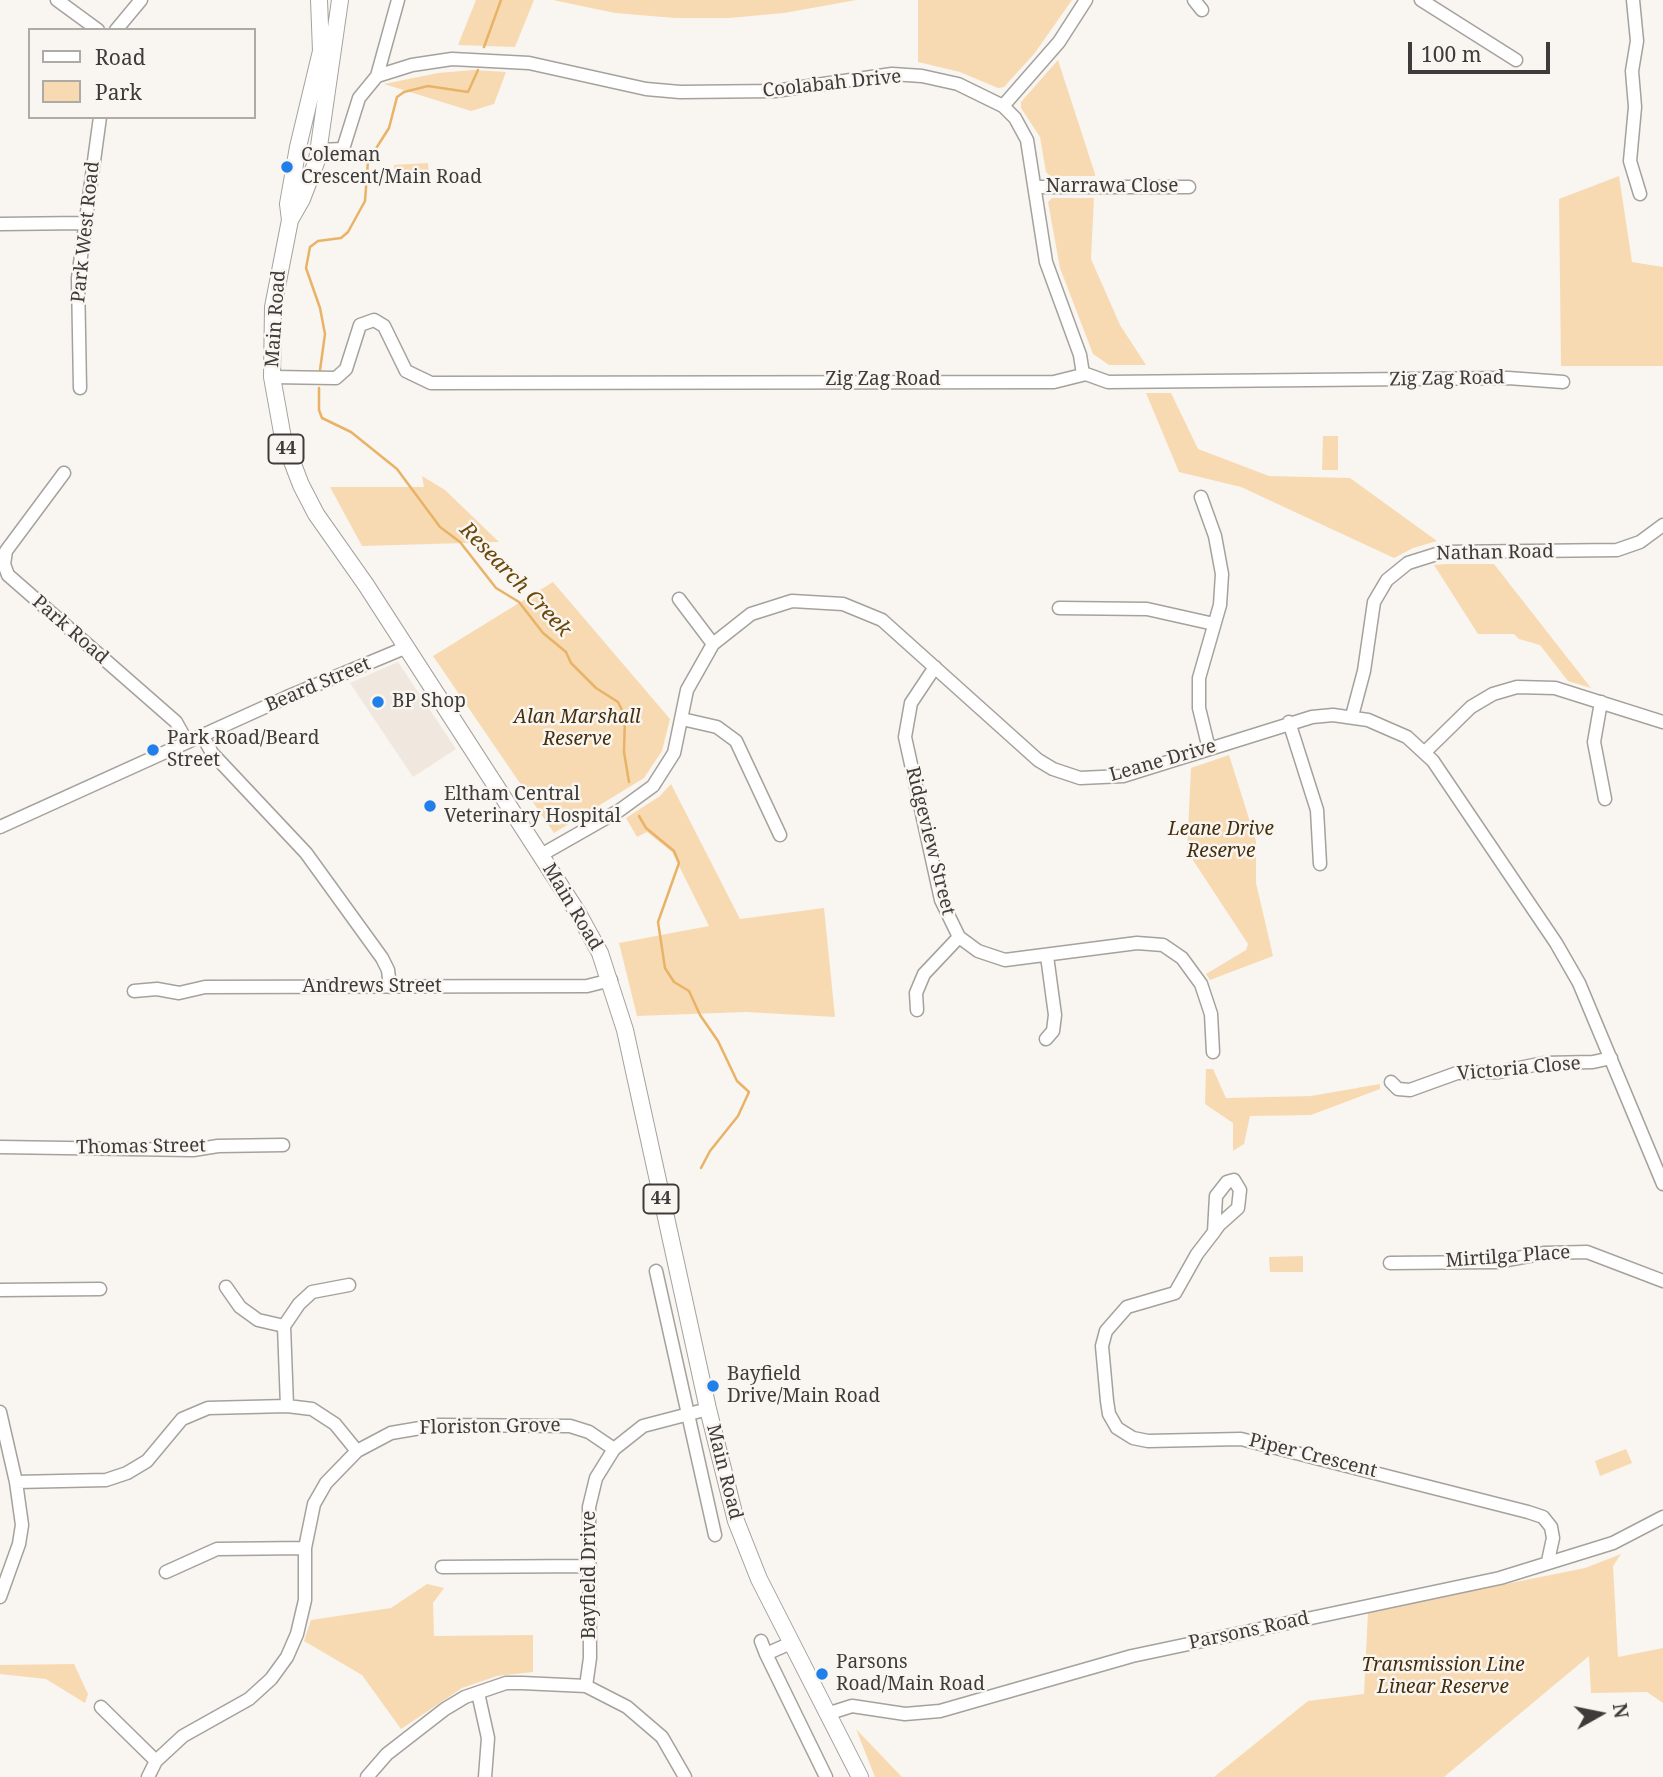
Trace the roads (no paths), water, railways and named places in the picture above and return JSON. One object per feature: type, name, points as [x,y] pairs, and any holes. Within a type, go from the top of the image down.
[{"type":"main road","name":"Main Road","points":[[319,0],[321,51],[298,147],[288,204],[290,220],[273,307],[272,377],[283,438],[301,485],[327,530],[407,647],[588,929],[611,980],[625,1030],[708,1409],[740,1532],[791,1643],[830,1713],[860,1777]]},
{"type":"main road","name":"Main Road","points":[[290,220],[303,199],[319,150],[340,0]]},
{"type":"main road","points":[[298,147],[319,150]]},
{"type":"street","points":[[57,0],[95,28]]},
{"type":"street","points":[[118,28],[141,0]]},
{"type":"street","points":[[319,150],[343,149],[359,98],[377,76],[398,0]]},
{"type":"street","points":[[1003,106],[1054,48],[1086,0]]},
{"type":"street","points":[[1421,0],[1516,60]]},
{"type":"street","points":[[1633,0],[1636,51],[1632,71],[1635,107],[1630,161],[1640,194]]},
{"type":"street","name":"Coolabah Drive","points":[[377,76],[412,65],[477,58],[529,62],[646,89],[680,93],[775,91],[872,75],[902,74],[958,84],[1003,106],[1015,118],[1027,140],[1046,262],[1080,355],[1083,374]]},
{"type":"street","name":"Park West Road","points":[[80,388],[77,287],[100,119]]},
{"type":"street","name":"Narrawa Close","points":[[1035,187],[1189,187]]},
{"type":"street","points":[[0,224],[85,223]]},
{"type":"street","name":"Zig Zag Road","points":[[272,377],[336,378],[346,369],[360,326],[374,320],[388,331],[406,371],[431,383],[1054,382],[1083,374],[1108,382],[1518,378],[1563,382]]},
{"type":"street","name":"Park Road","points":[[64,473],[6,551],[4,564],[8,575],[176,722],[187,742]]},
{"type":"street","points":[[1201,497],[1221,565],[1221,594],[1200,667],[1198,688],[1201,718],[1209,749]]},
{"type":"street","name":"Nathan Road","points":[[1352,716],[1364,671],[1369,619],[1374,602],[1387,580],[1408,563],[1443,551],[1617,550],[1640,542],[1663,525]]},
{"type":"street","points":[[678,599],[713,644]]},
{"type":"street","name":"Leane Drive","points":[[541,855],[620,810],[653,786],[674,753],[691,680],[713,644],[733,625],[760,610],[792,601],[824,600],[851,606],[874,616],[935,667],[1030,754],[1053,769],[1071,776],[1115,778],[1289,722],[1324,715],[1352,716],[1392,729],[1425,752],[1563,953],[1611,1058],[1663,1184]]},
{"type":"street","points":[[1059,608],[1147,609],[1214,624]]},
{"type":"street","name":"Beard Street","points":[[0,827],[202,735],[407,647]]},
{"type":"street","name":"Ridgeview Street","points":[[935,667],[911,703],[905,737],[941,900],[959,937],[978,951],[996,958],[1014,960],[1137,943],[1155,943],[1170,949],[1188,965],[1205,994],[1212,1024],[1213,1052]]},
{"type":"street","points":[[1425,752],[1471,707],[1509,689],[1547,687],[1663,722]]},
{"type":"street","points":[[1601,702],[1594,742],[1605,799]]},
{"type":"street","points":[[682,719],[717,727],[736,741],[780,835]]},
{"type":"street","points":[[1289,722],[1317,810],[1320,864]]},
{"type":"street","points":[[202,735],[212,753],[306,853],[382,958],[388,970],[390,987]]},
{"type":"street","points":[[917,1010],[916,993],[924,974],[959,937]]},
{"type":"street","points":[[1046,1039],[1053,1031],[1055,1015],[1047,956]]},
{"type":"street","name":"Andrews Street","points":[[134,991],[157,989],[179,993],[205,987],[587,986],[611,980]]},
{"type":"street","name":"Victoria Close","points":[[1410,1090],[1457,1073],[1499,1072],[1544,1063],[1598,1062],[1611,1058]]},
{"type":"street","points":[[1391,1082],[1398,1088],[1410,1090],[1407,1103]]},
{"type":"street","name":"Thomas Street","points":[[0,1147],[193,1150],[218,1146],[283,1145]]},
{"type":"street","name":"Piper Crescent","points":[[1214,1232],[1193,1259],[1175,1293],[1127,1307],[1109,1325],[1102,1346],[1109,1414],[1117,1429],[1148,1441],[1241,1439],[1507,1505],[1539,1516],[1549,1524],[1553,1538],[1548,1561]]},
{"type":"street","name":"Mirtilga Place","points":[[1390,1263],[1504,1262],[1545,1253],[1587,1252],[1663,1281]]},
{"type":"street","name":"Main Road","points":[[656,1271],[715,1535]]},
{"type":"street","points":[[287,1406],[284,1326],[299,1304],[312,1292],[349,1285]]},
{"type":"street","points":[[226,1287],[240,1307],[258,1320],[284,1326]]},
{"type":"street","points":[[0,1290],[100,1289]]},
{"type":"street","points":[[16,1482],[106,1480],[147,1461],[182,1419],[208,1408],[287,1406],[312,1409],[335,1424],[357,1451]]},
{"type":"street","name":"Bayfield Drive","points":[[586,1686],[590,1658],[589,1507],[596,1478],[614,1449],[643,1426],[708,1409]]},
{"type":"street","points":[[0,1412],[16,1482],[22,1525],[19,1544],[0,1597]]},
{"type":"street","name":"Floriston Grove","points":[[148,1777],[156,1761],[183,1736],[249,1699],[271,1679],[287,1657],[298,1634],[305,1600],[305,1548],[314,1504],[326,1483],[357,1451],[391,1433],[438,1425],[570,1426],[589,1432],[614,1449]]},
{"type":"street","name":"Parsons Road","points":[[830,1713],[852,1706],[905,1714],[940,1711],[1132,1656],[1489,1581],[1613,1543],[1663,1517]]},
{"type":"street","points":[[166,1572],[217,1549],[305,1548]]},
{"type":"street","points":[[442,1567],[590,1566]]},
{"type":"street","points":[[761,1641],[826,1777]]},
{"type":"street","points":[[766,1654],[791,1643]]},
{"type":"street","points":[[366,1777],[387,1754],[445,1709],[506,1683],[586,1686],[627,1707],[662,1737],[685,1777]]},
{"type":"street","points":[[478,1693],[488,1738],[485,1777]]},
{"type":"street","points":[[101,1707],[156,1761]]},
{"type":"waterway","name":"Research Creek","points":[[484,47],[501,0]]},
{"type":"waterway","name":"Research Creek","points":[[320,370],[325,334],[320,308],[306,268],[310,247],[318,241],[341,238],[348,232],[365,201],[368,161],[389,128],[397,97],[404,92],[428,86],[468,92],[478,70]]},
{"type":"waterway","name":"Research Creek","points":[[319,388],[319,410],[322,418],[351,432],[397,469],[440,527],[460,542],[496,588],[519,602],[543,633],[566,652],[571,663],[596,688],[618,702],[625,716],[624,752],[629,782]]},
{"type":"waterway","name":"Research Creek","points":[[639,816],[646,828],[674,851],[679,863],[658,922],[665,968],[674,982],[689,991],[737,1081],[749,1092],[738,1116],[710,1151],[701,1168]]},
{"type":"place","name":"Coleman Crescent/Main Road","points":[[287,167]]},
{"type":"place","name":"BP Shop","points":[[378,702]]},
{"type":"place","name":"Park Road/Beard Street","points":[[153,750]]},
{"type":"place","name":"Eltham Central Veterinary Hospital","points":[[430,806]]},
{"type":"place","name":"Bayfield Drive/Main Road","points":[[713,1386]]},
{"type":"place","name":"Parsons Road/Main Road","points":[[822,1674]]},
{"type":"park label","name":"Alan Marshall Reserve","points":[[577,729]]},
{"type":"park label","name":"Leane Drive Reserve","points":[[1221,841]]},
{"type":"park label","name":"Transmission Line Linear Reserve","points":[[1443,1677]]}]
